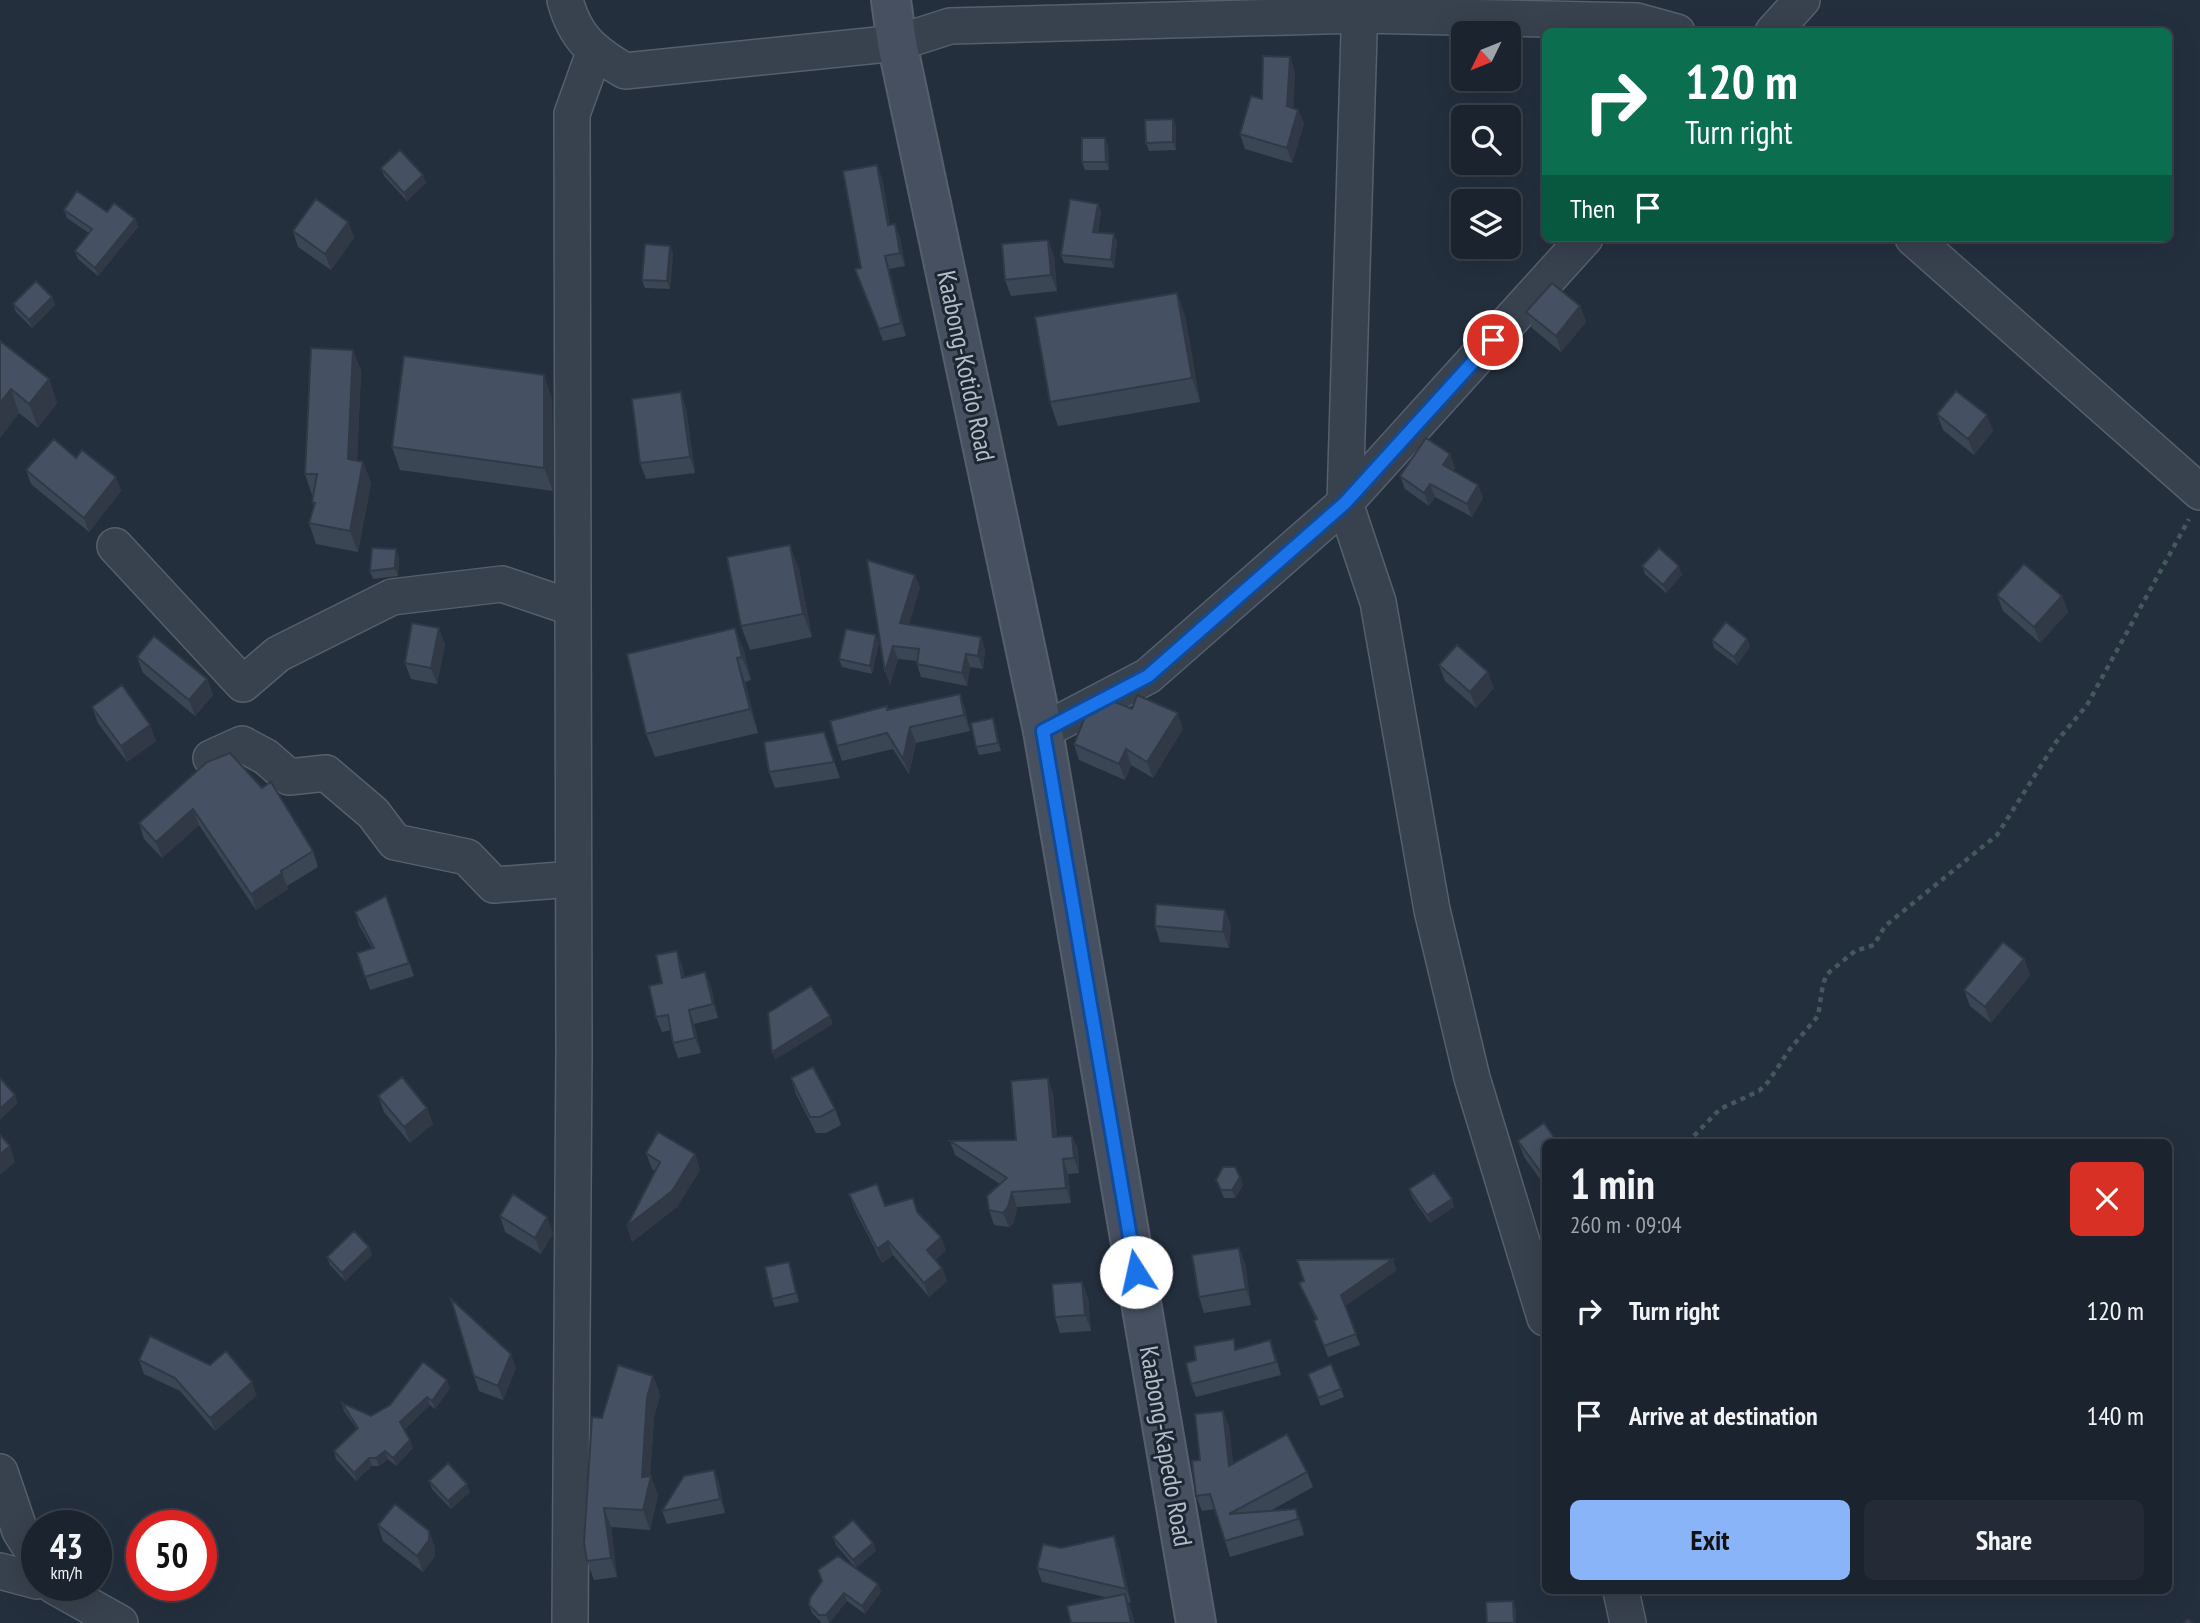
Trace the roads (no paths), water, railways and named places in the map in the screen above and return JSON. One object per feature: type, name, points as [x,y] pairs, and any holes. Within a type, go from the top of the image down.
[{"type":"main road","name":"Kaabong-Kotido Road","points":[[891,0],[897,43],[1043,731]]},
{"type":"main road","name":"Kaabong-Kapedo Road","points":[[1043,731],[1196,1623]]},
{"type":"street","points":[[565,0],[571,22],[594,53],[625,71],[897,43],[950,26],[1359,8],[1637,21],[1662,28]]},
{"type":"street","points":[[1776,28],[1801,0]]},
{"type":"street","points":[[1359,8],[1345,503],[1378,602],[1432,910],[1469,1065],[1542,1308]]},
{"type":"street","points":[[570,1623],[572,114],[594,53]]},
{"type":"street","points":[[1043,731],[1148,676],[1345,503],[1581,242]]},
{"type":"street","points":[[1917,242],[2196,503]]},
{"type":"street","points":[[115,546],[243,684],[278,654],[392,597],[502,584],[573,608]]},
{"type":"street","points":[[211,758],[242,744],[266,757],[289,777],[326,773],[373,813],[395,842],[467,857],[494,885],[573,879]]},
{"type":"street","points":[[0,1472],[21,1533]]},
{"type":"street","points":[[0,1571],[21,1577]]},
{"type":"street","points":[[1622,1594],[1628,1623]]},
{"type":"street","points":[[81,1601],[120,1623]]}]
